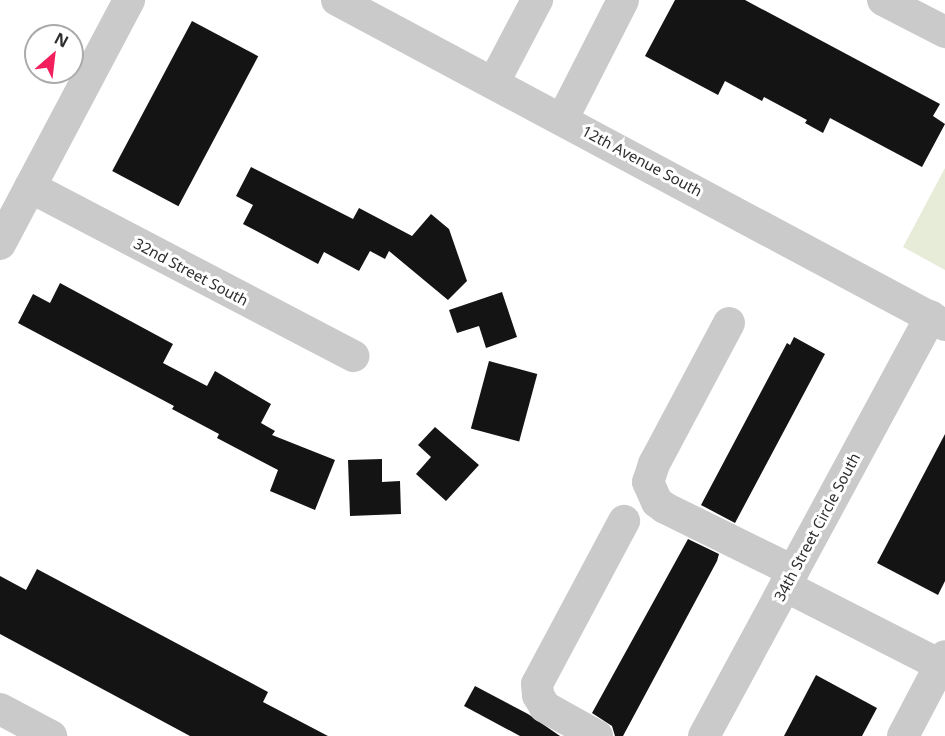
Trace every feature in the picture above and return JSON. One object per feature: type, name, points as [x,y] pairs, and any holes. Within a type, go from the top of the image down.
[{"type":"street","points":[[0,244],[129,0]]},
{"type":"street","name":"12th Avenue South","points":[[337,0],[563,118],[938,321]]},
{"type":"street","points":[[494,82],[537,0]]},
{"type":"street","points":[[563,118],[623,0]]},
{"type":"street","points":[[883,0],[945,32]]},
{"type":"street","name":"32nd Street South","points":[[30,187],[352,356]]},
{"type":"street","name":"34th Street Circle South","points":[[704,736],[789,578],[938,321]]},
{"type":"street","points":[[729,323],[654,464],[648,482],[657,502],[665,508],[943,661],[903,736]]},
{"type":"street","points":[[597,736],[545,707],[537,696],[537,684],[624,521]]},
{"type":"street","points":[[0,709],[51,736]]},
{"type":"green space","points":[[945,168],[945,270],[903,247]]},
{"type":"building","points":[[675,0],[745,0],[940,104],[933,116],[945,124],[922,167],[830,118],[823,133],[805,123],[807,120],[764,97],[762,101],[725,81],[718,95],[645,56]]},
{"type":"building","points":[[192,21],[258,56],[178,206],[112,171]]},
{"type":"building","points":[[251,167],[353,219],[359,208],[412,236],[431,214],[449,229],[467,281],[448,300],[389,251],[385,259],[370,251],[359,271],[324,252],[318,264],[243,224],[253,205],[236,196]]},
{"type":"building","points":[[60,283],[173,344],[163,363],[207,386],[215,371],[271,404],[261,423],[275,431],[272,435],[335,460],[315,510],[270,491],[278,470],[217,438],[219,434],[172,409],[174,406],[18,323],[33,294],[50,303]]},
{"type":"building","points":[[502,292],[517,337],[486,348],[479,326],[457,333],[449,310]]},
{"type":"building","points":[[794,337],[825,354],[735,523],[701,505],[787,343],[790,345]]},
{"type":"building","points":[[489,361],[537,374],[519,442],[471,429]]},
{"type":"building","points":[[435,427],[479,465],[446,501],[416,474],[431,457],[418,445]]},
{"type":"building","points":[[945,434],[945,581],[938,595],[877,563]]},
{"type":"building","points":[[382,459],[382,482],[400,481],[401,514],[350,516],[348,460]]},
{"type":"building","points":[[688,539],[719,554],[717,561],[623,736],[615,736],[612,726],[592,713]]},
{"type":"building","points":[[37,569],[268,692],[263,702],[328,736],[190,736],[0,634],[0,576],[26,590]]},
{"type":"building","points":[[816,675],[877,708],[862,736],[784,736]]},
{"type":"building","points":[[475,686],[528,714],[560,736],[520,736],[464,706]]}]
